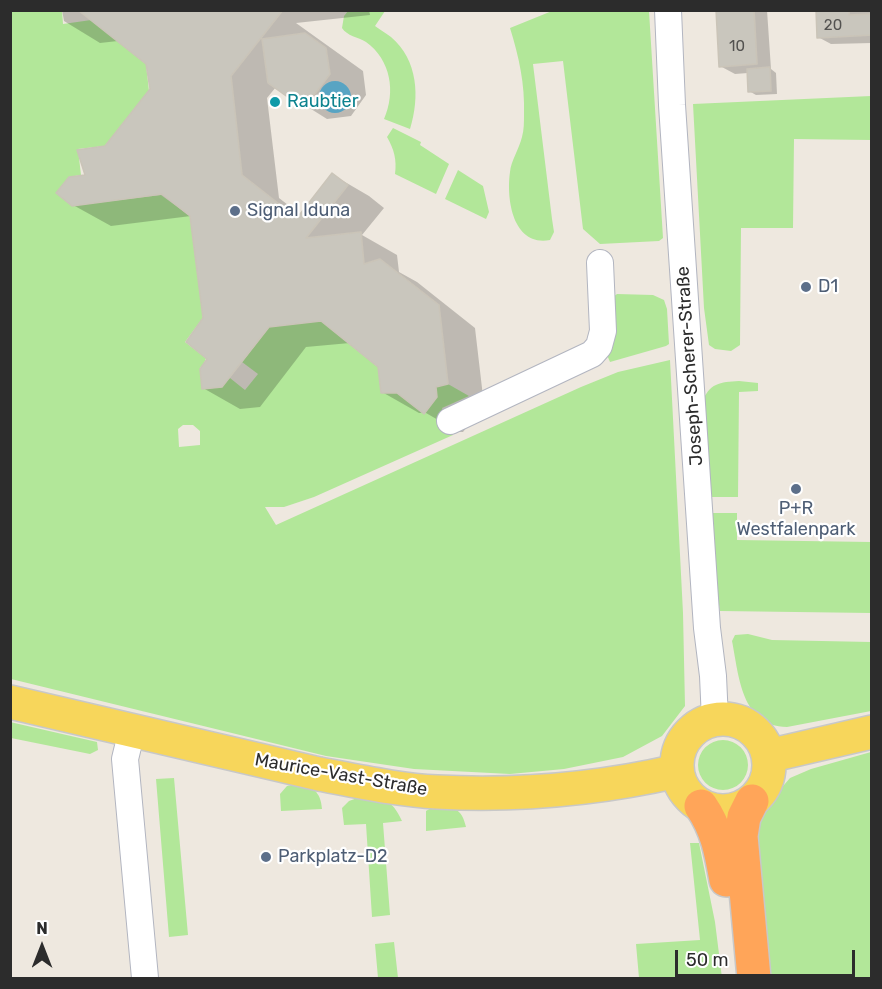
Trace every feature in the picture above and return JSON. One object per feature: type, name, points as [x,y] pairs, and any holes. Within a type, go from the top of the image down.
[{"type":"highway","points":[[752,801],[744,818],[741,836],[754,978]]},
{"type":"highway","points":[[701,806],[718,837],[739,978]]},
{"type":"main road","name":"Maurice-Vast-Straße","points":[[10,702],[319,774],[370,784],[436,792],[508,792],[576,788],[677,771]]},
{"type":"main road","points":[[715,720],[733,721],[752,730],[760,738],[768,756],[768,774],[763,787],[752,801],[731,811],[719,811],[701,806],[684,790],[677,771],[677,757],[688,735],[704,723],[715,720]]},
{"type":"main road","points":[[768,756],[872,732]]},
{"type":"street","name":"Joseph-Scherer-Straße","points":[[668,10],[672,105],[715,720]]},
{"type":"street","points":[[450,421],[592,354],[599,346],[603,331],[600,263]]},
{"type":"street","points":[[132,730],[125,759],[145,978]]},
{"type":"green space","points":[[11,11],[62,11],[63,24],[91,20],[146,64],[149,91],[105,146],[78,149],[81,175],[69,177],[59,190],[59,195],[86,204],[161,195],[190,216],[203,318],[185,342],[206,358],[200,368],[202,385],[206,389],[222,387],[230,378],[245,390],[258,374],[242,362],[269,327],[320,320],[378,367],[381,393],[403,390],[426,411],[437,397],[431,386],[448,384],[469,396],[442,408],[453,435],[314,497],[284,507],[265,507],[276,525],[581,387],[618,372],[670,360],[683,613],[685,706],[662,736],[623,757],[564,769],[510,774],[414,769],[326,756],[11,679]],"holes":[[[183,425],[193,425],[200,431],[200,445],[179,447],[178,429]]]},
{"type":"green space","points":[[348,11],[385,11],[375,26],[400,46],[412,68],[416,92],[410,129],[384,119],[390,98],[386,67],[374,49],[366,42],[344,31],[342,28],[344,16]]},
{"type":"green space","points":[[552,11],[649,11],[663,238],[659,241],[600,244],[583,229],[563,61],[533,64],[554,232],[550,240],[537,240],[520,229],[515,219],[509,195],[509,183],[513,159],[523,134],[524,92],[510,28]]},
{"type":"green space","points":[[871,96],[871,140],[794,139],[793,228],[741,228],[740,345],[731,351],[715,349],[709,345],[704,308],[693,104]]},
{"type":"green space","points":[[393,128],[421,142],[420,145],[449,164],[436,194],[395,174],[396,164],[387,137]]},
{"type":"green space","points":[[458,170],[483,186],[489,212],[486,219],[445,199]]},
{"type":"green space","points":[[617,294],[653,295],[664,300],[667,309],[669,344],[610,362],[607,355],[615,336],[613,297]]},
{"type":"green space","points":[[739,381],[758,383],[758,391],[739,392],[738,497],[708,497],[702,403],[708,391],[716,385]]},
{"type":"green space","points":[[709,513],[737,513],[737,540],[871,542],[871,613],[720,611],[712,557]]},
{"type":"green space","points":[[748,634],[772,640],[871,642],[871,711],[787,727],[772,724],[760,718],[751,709],[745,697],[732,641],[735,635]]},
{"type":"green space","points":[[10,722],[97,742],[98,750],[90,754],[11,738]]},
{"type":"green space","points":[[723,740],[732,742],[743,751],[748,765],[746,774],[737,785],[723,790],[714,788],[703,779],[698,765],[700,756],[709,745]]},
{"type":"green space","points":[[871,752],[871,978],[769,978],[753,836],[759,814],[790,778],[811,769]]},
{"type":"green space","points":[[174,778],[188,935],[169,937],[156,779]]},
{"type":"green space","points":[[297,784],[315,790],[320,798],[322,809],[281,811],[280,794],[287,786]]},
{"type":"green space","points":[[360,797],[386,801],[398,813],[402,821],[383,823],[390,915],[372,917],[366,824],[344,825],[342,808],[349,801]]},
{"type":"green space","points":[[436,805],[448,806],[459,812],[466,827],[426,831],[426,811]]},
{"type":"green space","points":[[690,843],[699,843],[715,922],[722,978],[639,978],[636,944],[700,940]]},
{"type":"green space","points":[[394,942],[398,978],[378,978],[375,944]]},
{"type":"water","points":[[335,81],[346,86],[351,97],[346,108],[335,113],[324,108],[319,97],[324,86]]},
{"type":"building","name":"Signal Iduna","points":[[78,10],[283,10],[231,76],[242,175],[297,218],[332,173],[348,185],[306,238],[361,232],[364,264],[380,259],[439,305],[448,384],[436,387],[437,397],[424,414],[397,393],[381,393],[378,367],[321,321],[269,327],[222,387],[202,389],[200,369],[207,359],[186,342],[203,318],[190,216],[162,194],[72,206],[56,193],[69,177],[85,175],[77,150],[105,146],[150,89],[146,64]]},
{"type":"building","points":[[716,10],[754,10],[757,64],[719,67]]},
{"type":"building","points":[[816,10],[849,10],[849,15],[872,14],[872,35],[817,38]]},
{"type":"building","points":[[305,33],[326,48],[330,74],[314,95],[289,98],[268,83],[262,39]]},
{"type":"building","points":[[770,67],[771,91],[748,92],[747,69]]},
{"type":"place","name":"Raubtier","points":[[275,102]]},
{"type":"place","name":"Signal Iduna","points":[[235,211]]},
{"type":"place","name":"D1","points":[[806,287]]},
{"type":"place","name":"P+R Westfalenpark","points":[[796,489]]},
{"type":"place","name":"Parkplatz-D2","points":[[266,857]]}]
